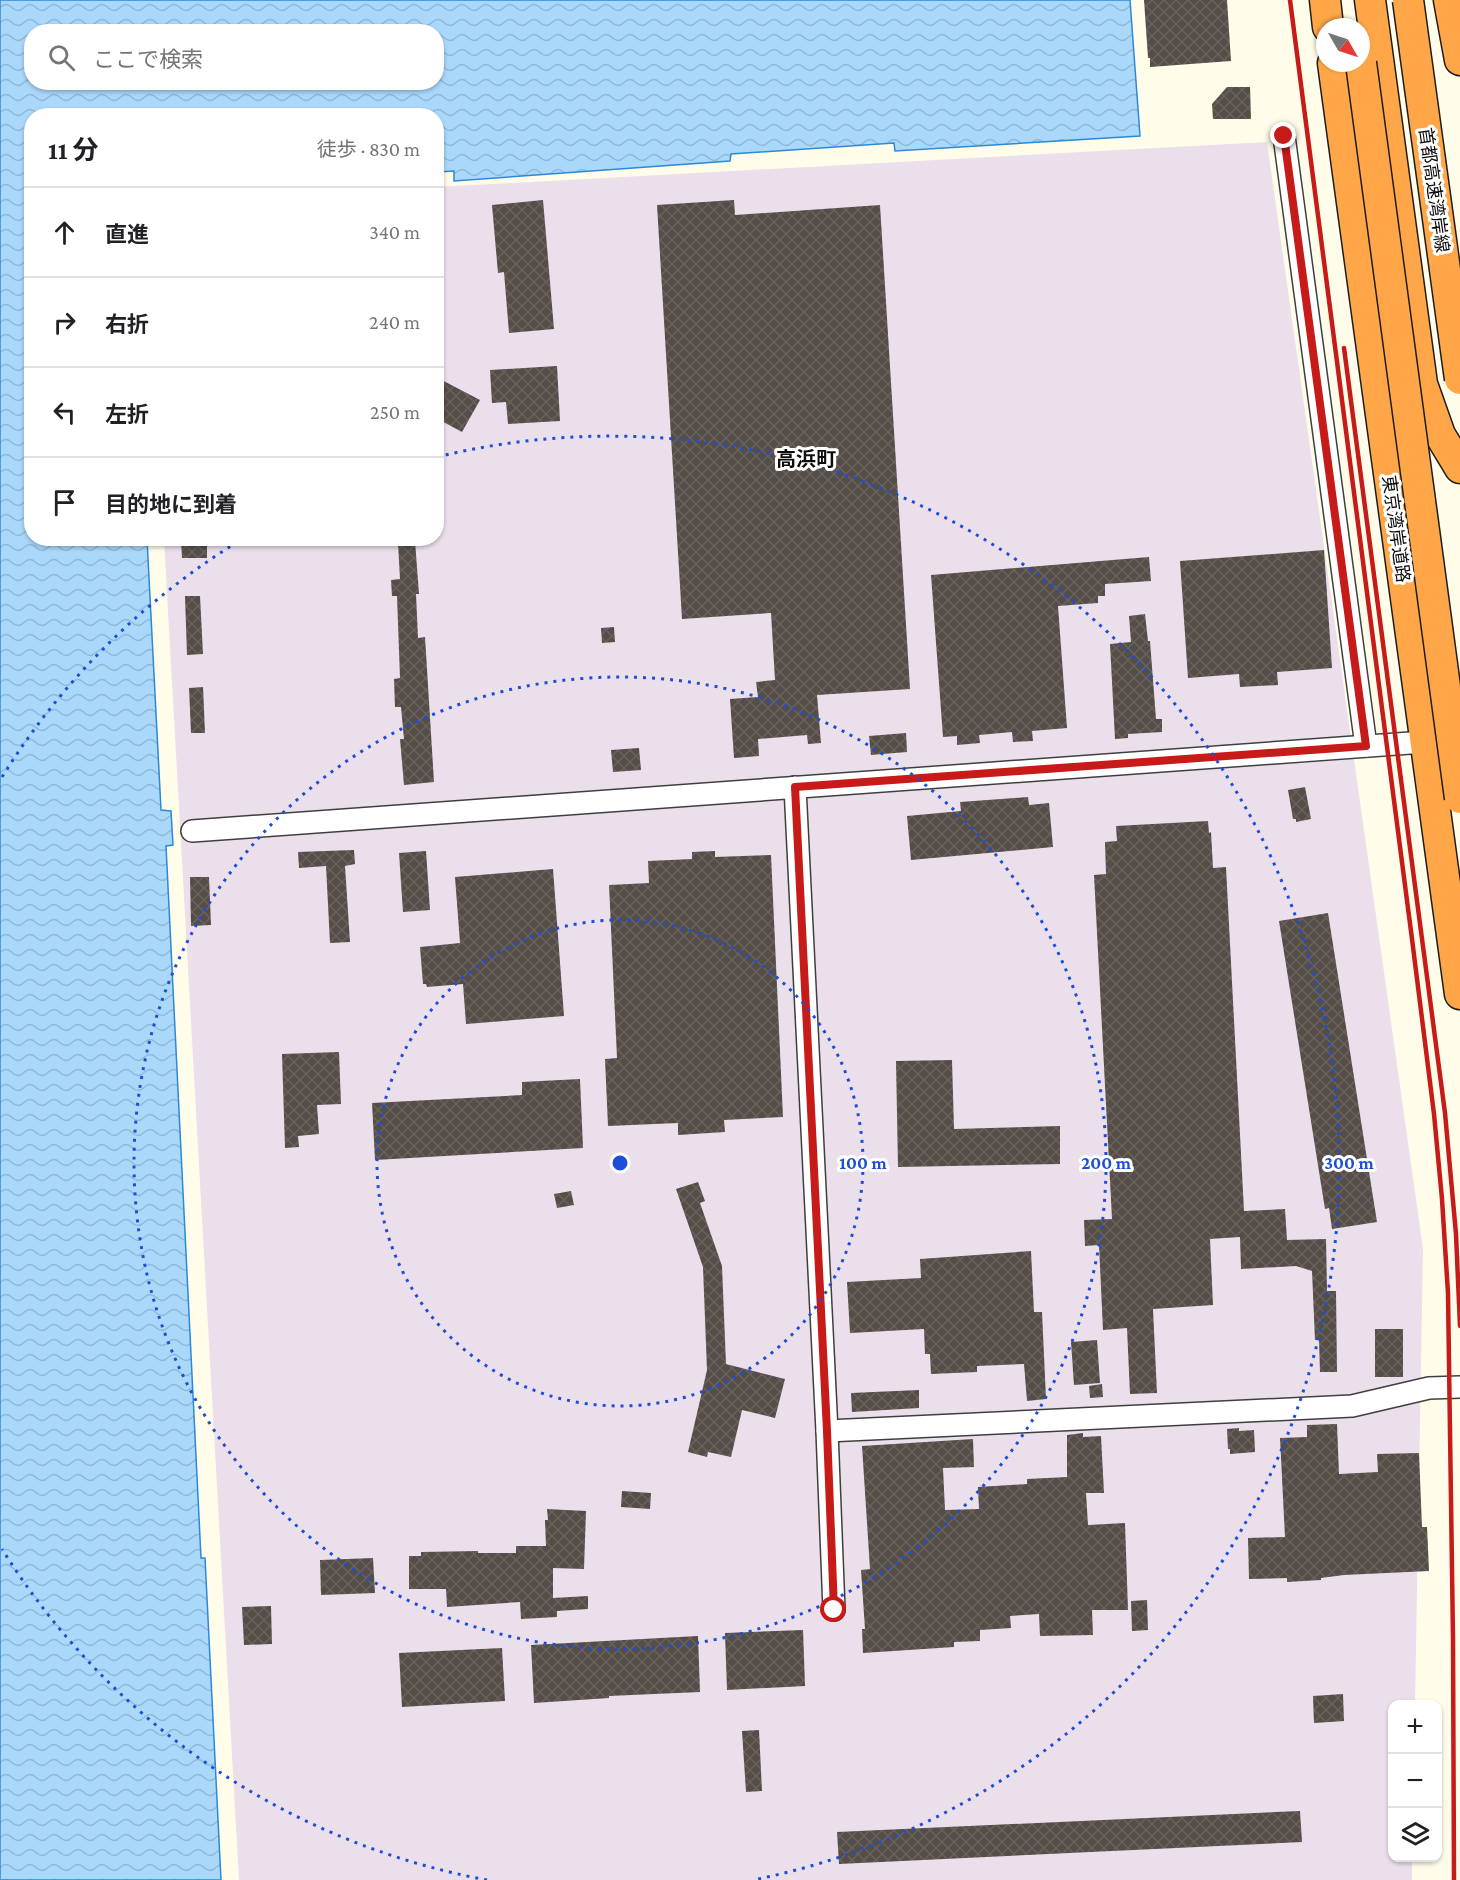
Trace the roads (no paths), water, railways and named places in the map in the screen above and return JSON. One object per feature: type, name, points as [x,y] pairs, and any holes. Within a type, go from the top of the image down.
[{"type":"highway","points":[[1325,0],[1327,18]]},
{"type":"highway","points":[[1352,0],[1355,18]]},
{"type":"highway","points":[[1370,0],[1422,384],[1440,435],[1460,468]]},
{"type":"highway","points":[[1383,0],[1423,295],[1428,308],[1438,314],[1460,315]]},
{"type":"highway","name":"首都高速湾岸線","points":[[1408,0],[1460,379]]},
{"type":"highway","points":[[1449,0],[1460,60]]},
{"type":"highway","name":"東京湾岸道路","points":[[1334,72],[1460,994]]},
{"type":"highway","name":"東京湾岸道路","points":[[1362,72],[1460,798]]},
{"type":"street","points":[[1284,136],[1366,746]]},
{"type":"street","points":[[192,831],[1460,740]]},
{"type":"street","points":[[795,787],[834,1610]]},
{"type":"street","points":[[827,1431],[1352,1406],[1429,1388],[1460,1387]]},
{"type":"water","points":[[0,0],[1130,0],[1140,136],[895,151],[894,143],[731,154],[730,161],[454,181],[454,171],[444,172],[444,108],[24,108],[24,546],[147,546],[161,810],[171,811],[173,845],[166,846],[201,1558],[205,1558],[221,1880],[0,1880]]},
{"type":"railway","points":[[1290,0],[1412,939],[1442,1199],[1448,1293],[1454,1880]]},
{"type":"railway","points":[[1344,348],[1445,1113],[1456,1234],[1460,1326]]},
{"type":"district","name":"高浜町","points":[[806,459]]}]
